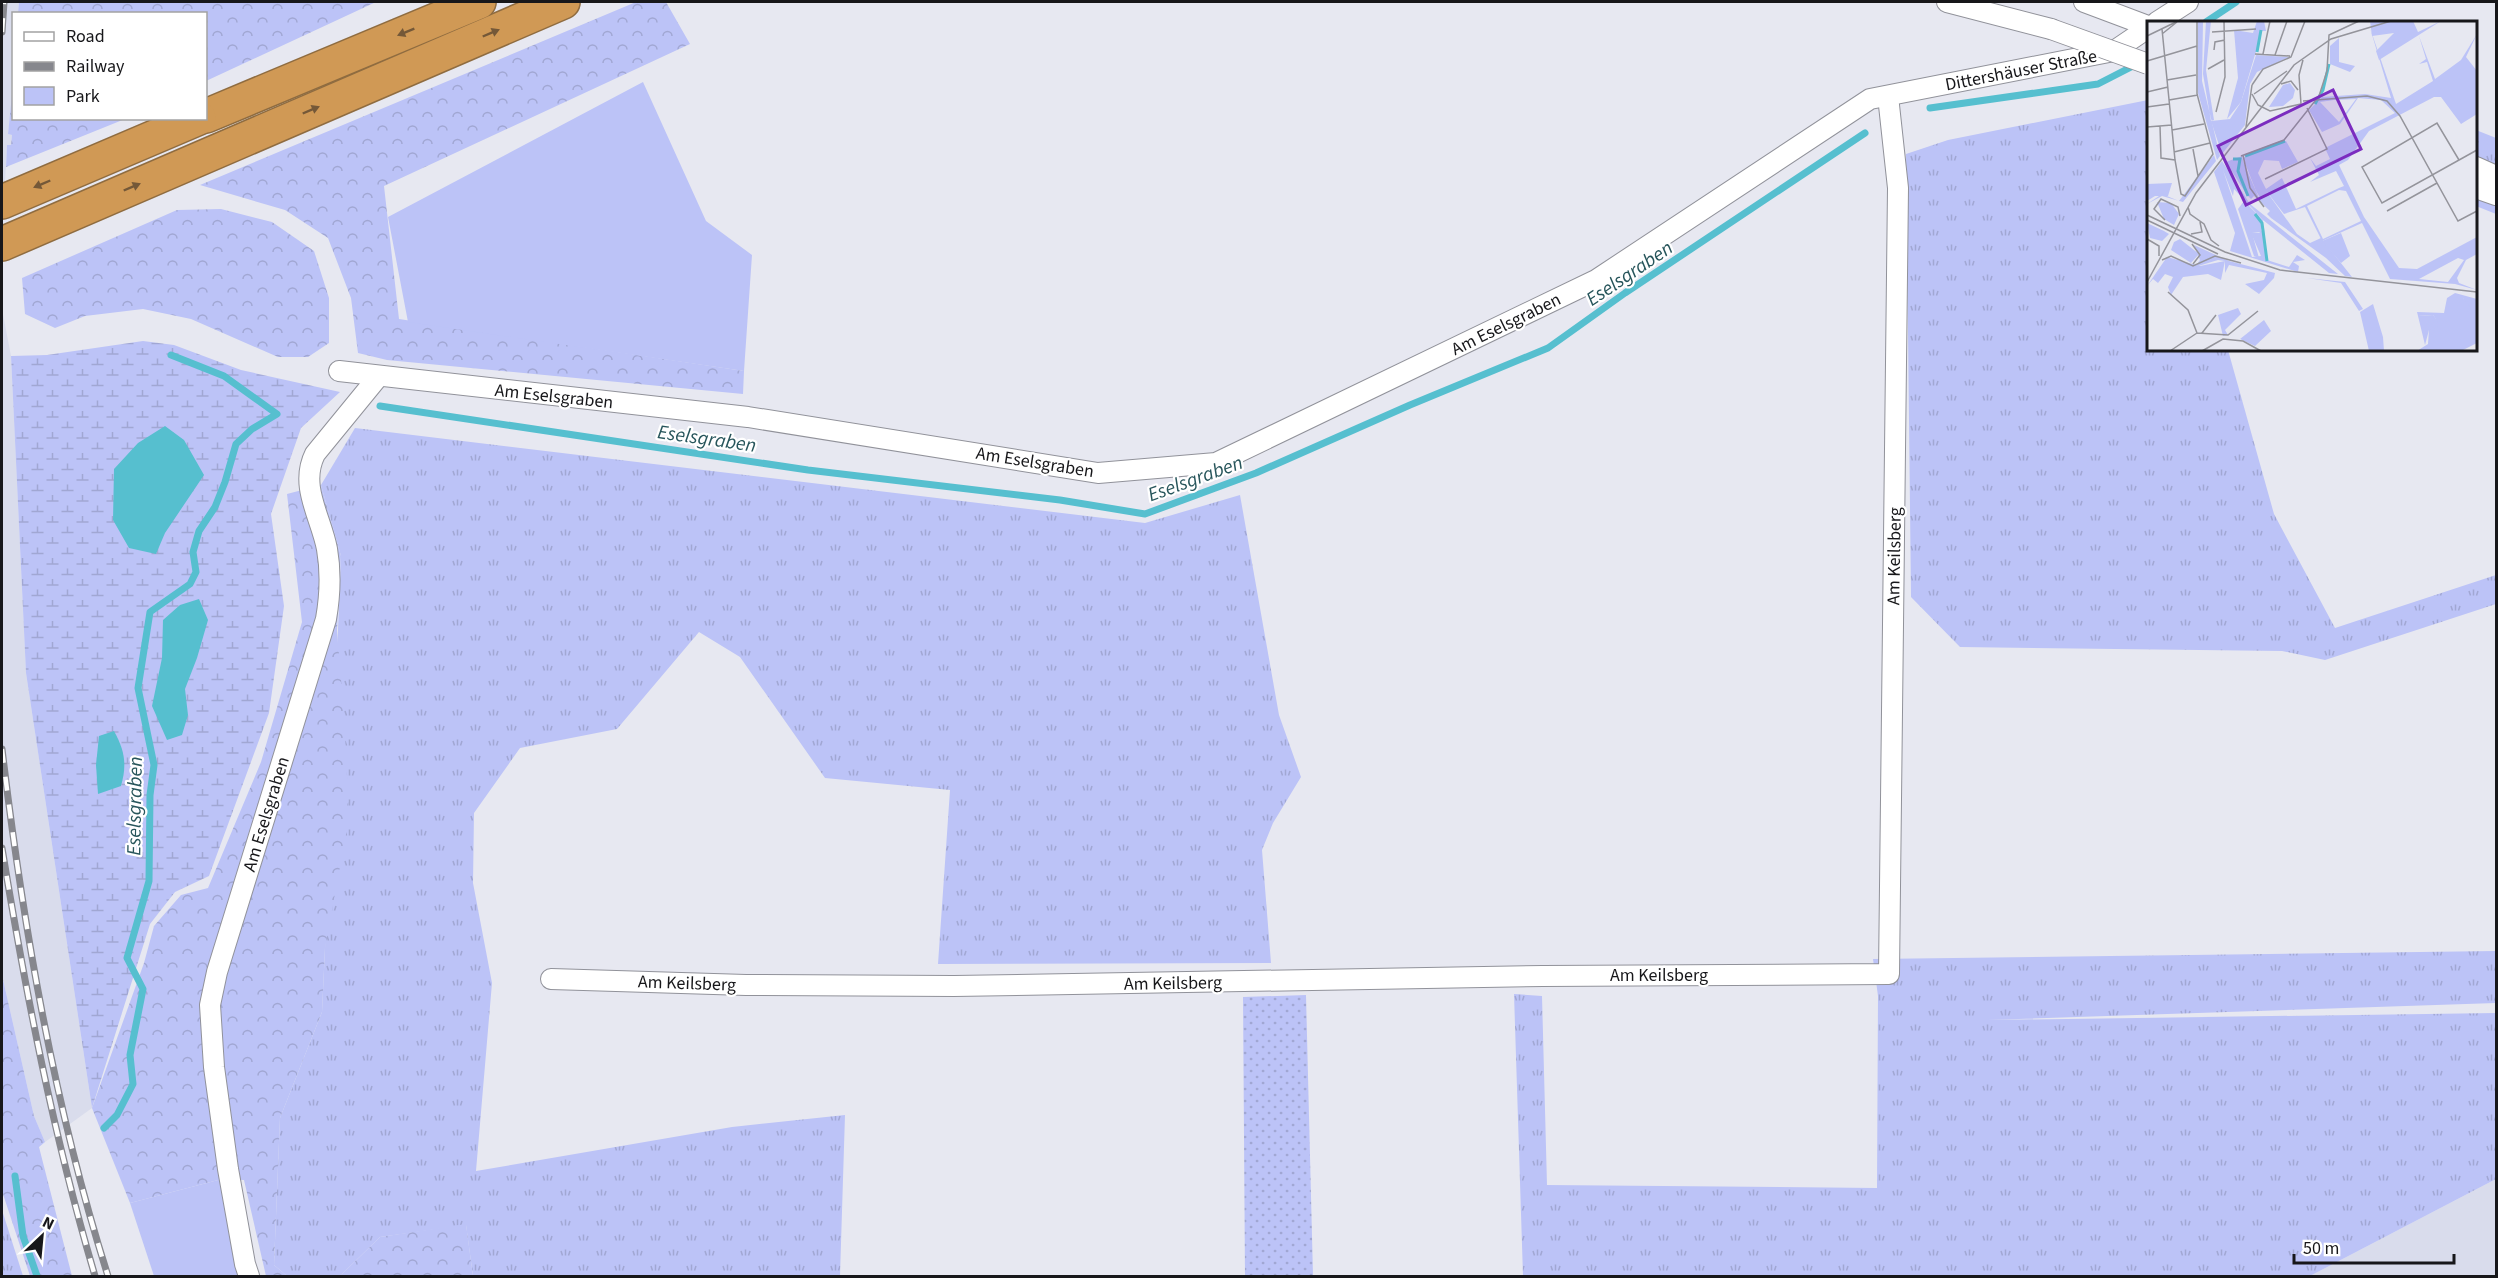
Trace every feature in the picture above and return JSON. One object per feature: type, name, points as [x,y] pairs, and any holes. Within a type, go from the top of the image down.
[{"type":"highway","points":[[207,116],[479,2]]},
{"type":"highway","points":[[2,243],[563,2]]},
{"type":"highway","points":[[2,202],[194,120]]},
{"type":"street","points":[[1947,2],[2051,29],[2147,64]]},
{"type":"street","points":[[2159,21],[2188,2]]},
{"type":"street","points":[[2087,3],[2147,27]]},
{"type":"street","name":"Dittershäuser Straße","points":[[1888,96],[2114,51],[2147,28]]},
{"type":"street","name":"Am Eselsgraben","points":[[339,371],[748,417],[1098,473],[1216,463],[1596,280],[1854,108],[1870,99],[1888,96]]},
{"type":"street","name":"Am Keilsberg","points":[[552,979],[746,985],[954,986],[1544,976],[1889,974],[1898,188],[1888,96]]},
{"type":"street","points":[[2477,168],[2496,176]]},
{"type":"street","points":[[2477,189],[2496,195]]},
{"type":"street","name":"Am Eselsgraben","points":[[249,1276],[228,1170],[214,1067],[210,1005],[218,972],[326,619],[330,594],[327,549],[308,482],[309,466],[315,454],[378,377]]},
{"type":"shaded area","points":[[2,2],[19,2],[18,12],[12,12],[12,101],[8,134],[12,135],[11,146],[7,146],[2,234]]},
{"type":"shaded area","points":[[2,309],[11,356],[26,673],[92,1108],[45,1142],[34,1116],[2,975]]},
{"type":"shaded area","points":[[165,426],[184,440],[204,475],[165,533],[156,554],[129,548],[113,520],[114,469],[138,443]]},
{"type":"shaded area","points":[[199,599],[208,620],[185,689],[188,715],[182,735],[167,740],[152,706],[162,658],[163,620],[180,605]]},
{"type":"shaded area","points":[[114,731],[124,758],[121,786],[98,794],[96,765],[99,736]]},
{"type":"shaded area","points":[[2496,1179],[2496,1276],[2310,1276]]},
{"type":"green space","points":[[19,2],[376,2],[207,81],[207,12],[18,12]]},
{"type":"green space","points":[[636,2],[666,2],[690,44],[384,186],[399,319],[744,371],[743,394],[387,360],[358,353],[351,298],[328,238],[285,210],[200,185]]},
{"type":"green space","points":[[643,82],[706,221],[752,255],[744,371],[408,322],[388,217]]},
{"type":"green space","points":[[12,95],[12,120],[123,120],[6,167],[7,145],[11,145],[12,135],[8,134]]},
{"type":"green space","points":[[2147,100],[2147,351],[2228,351],[2274,514],[2335,628],[2496,575],[2496,604],[2325,660],[2282,651],[1960,647],[1911,597],[1906,154],[1948,140]]},
{"type":"green space","points":[[2477,130],[2496,138],[2496,214],[2477,206]]},
{"type":"green space","points":[[221,209],[272,222],[314,251],[329,298],[329,343],[308,357],[278,357],[191,319],[143,309],[85,316],[55,328],[25,314],[22,278],[177,210]]},
{"type":"green space","points":[[143,341],[174,345],[241,370],[340,392],[301,428],[271,514],[284,606],[269,713],[209,876],[175,892],[150,924],[92,1108],[26,673],[11,356],[47,355]]},
{"type":"green space","points":[[355,428],[1145,523],[1240,495],[1279,715],[1301,777],[1273,823],[1262,850],[1271,963],[938,964],[950,790],[825,778],[740,657],[699,632],[617,729],[520,748],[474,813],[473,883],[492,983],[476,1171],[732,1127],[845,1115],[840,1276],[473,1276],[466,1225],[380,1237],[340,1276],[287,1276],[274,1265],[280,1118],[322,1012],[325,948],[341,556],[321,485]]},
{"type":"green space","points":[[321,485],[341,556],[337,631],[349,818],[325,948],[322,1012],[280,1118],[274,1265],[287,1276],[266,1276],[244,1180],[222,1179],[130,1203],[92,1108],[144,963],[154,926],[181,895],[208,888],[261,762],[302,622],[287,494]]},
{"type":"green space","points":[[2496,951],[2496,1003],[1987,1020],[2496,1013],[2496,1179],[2310,1276],[1523,1276],[1514,994],[1542,996],[1547,1185],[1877,1188],[1878,996],[1873,959]]},
{"type":"green space","points":[[2,975],[34,1116],[45,1142],[39,1147],[72,1276],[30,1276],[2,1191]]},
{"type":"green space","points":[[1306,995],[1313,1276],[1245,1276],[1243,997]]},
{"type":"green space","points":[[222,1179],[255,1276],[154,1276],[130,1203]]},
{"type":"green space","points":[[2,1210],[23,1276],[2,1276]]},
{"type":"green space","points":[[466,1224],[473,1276],[340,1276],[380,1237]]},
{"type":"waterway","name":"Eselsgraben","points":[[2208,21],[2236,2]]},
{"type":"waterway","name":"Eselsgraben","points":[[1930,108],[2098,84],[2137,64]]},
{"type":"waterway","name":"Eselsgraben","points":[[380,406],[808,470],[1060,500],[1145,514],[1256,473],[1410,405],[1548,348],[1625,293],[1865,133]]},
{"type":"waterway","name":"Eselsgraben","points":[[104,1128],[117,1115],[133,1084],[130,1055],[143,989],[127,958],[149,881],[150,795],[154,765],[138,688],[150,612],[190,584],[196,572],[193,552],[199,531],[215,507],[236,444],[252,429],[277,414],[224,376],[171,355]]},
{"type":"waterway","name":"Eselsgraben","points":[[15,1176],[23,1236],[37,1276]]},
{"type":"railway","points":[[2,32],[4,2]]},
{"type":"railway","points":[[2,749],[20,882],[56,1081],[89,1212],[108,1276]]},
{"type":"railway","points":[[2,848],[53,1117],[95,1276]]}]
